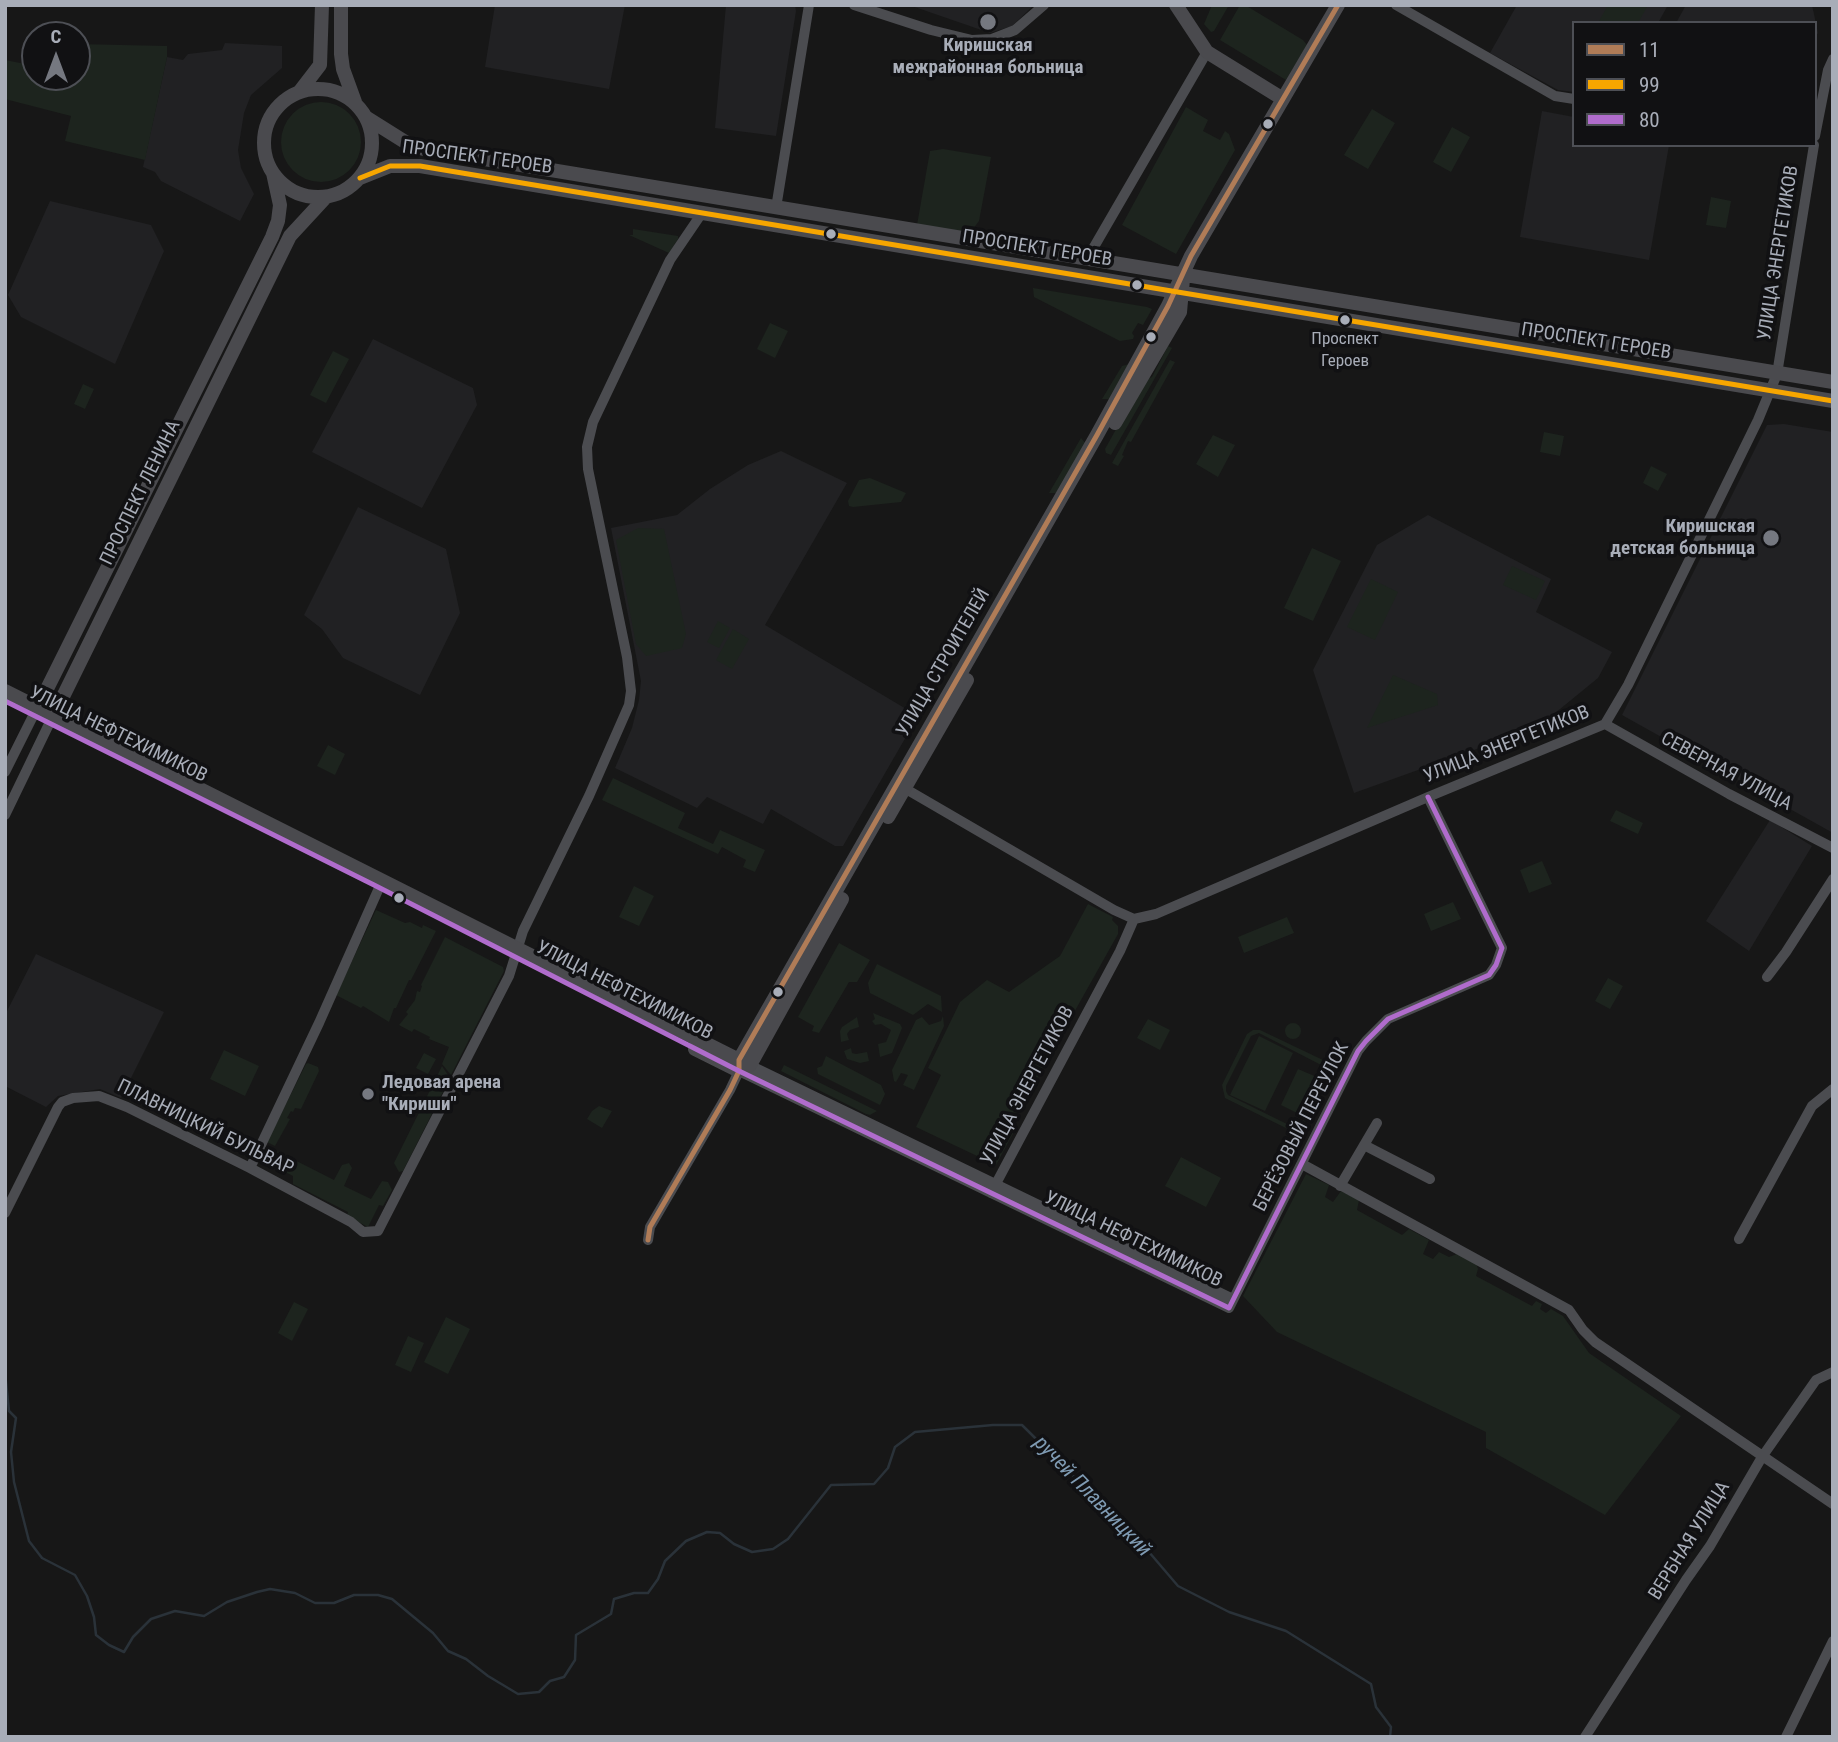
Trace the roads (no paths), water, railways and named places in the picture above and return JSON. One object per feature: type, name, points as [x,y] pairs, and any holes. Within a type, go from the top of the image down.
[{"type":"street","points":[[300,91],[320,65],[322,5]]},
{"type":"street","points":[[341,5],[342,61],[355,102],[367,118],[373,138],[371,160],[360,178],[349,188],[326,197],[306,197],[287,188],[272,173],[264,151],[267,122],[274,110],[300,91],[319,88],[338,92],[355,102]]},
{"type":"street","points":[[776,208],[810,5]]},
{"type":"street","points":[[854,5],[972,40],[992,39],[1014,30],[1044,5]]},
{"type":"street","points":[[1176,5],[1208,52],[1283,99]]},
{"type":"street","name":"УЛИЦА СТРОИТЕЛЕЙ","points":[[648,1240],[650,1227],[901,786],[1180,312],[1178,292],[1191,256],[1339,5]]},
{"type":"street","points":[[1395,5],[1555,96],[1572,99]]},
{"type":"street","points":[[1087,259],[1208,52]]},
{"type":"street","points":[[1817,126],[1828,70],[1833,59]]},
{"type":"street","name":"ПРОСПЕКТ ГЕРОЕВ","points":[[367,118],[416,147],[1833,382]]},
{"type":"street","name":"УЛИЦА ЭНЕРГЕТИКОВ","points":[[993,1188],[1121,951],[1134,919],[1156,914],[1605,724],[1628,685],[1777,374],[1814,147]]},
{"type":"street","name":"ПРОСПЕКТ ГЕРОЕВ","points":[[360,178],[390,166],[420,166],[1833,401]]},
{"type":"street","name":"ПРОСПЕКТ ЛЕНИНА","points":[[5,772],[272,237],[280,205],[272,173]]},
{"type":"street","name":"ПРОСПЕКТ ЛЕНИНА","points":[[5,815],[290,236],[326,197]]},
{"type":"street","points":[[5,691],[36,711],[516,953],[523,931],[589,796],[629,705],[631,691],[627,657],[588,469],[587,447],[590,432],[670,260],[702,213]]},
{"type":"street","name":"УЛИЦА НЕФТЕХИМИКОВ","points":[[5,701],[36,711]]},
{"type":"street","name":"УЛИЦА НЕФТЕХИМИКОВ","points":[[52,718],[379,887],[1231,1304]]},
{"type":"street","name":"СЕВЕРНАЯ УЛИЦА","points":[[1605,724],[1729,794],[1833,848]]},
{"type":"street","points":[[901,786],[1134,919]]},
{"type":"street","name":"БЕРЁЗОВЫЙ ПЕРЕУЛОК","points":[[1231,1304],[1358,1051],[1388,1019],[1489,975],[1496,965],[1502,948],[1428,797]]},
{"type":"street","points":[[1767,977],[1833,879]]},
{"type":"street","points":[[250,1168],[319,1023],[379,887]]},
{"type":"street","name":"ПЛАВНИЦКИЙ БУЛЬВАР","points":[[5,1213],[58,1107],[73,1098],[99,1096],[127,1107],[250,1168],[351,1222],[363,1232],[378,1231],[509,976],[516,953]]},
{"type":"street","points":[[1739,1239],[1812,1106],[1833,1089]]},
{"type":"street","points":[[1340,1186],[1377,1123]]},
{"type":"street","points":[[1364,1145],[1430,1180]]},
{"type":"street","points":[[1302,1164],[1569,1310],[1595,1342],[1833,1504]]},
{"type":"street","name":"ВЕРБНАЯ УЛИЦА","points":[[1585,1737],[1685,1580],[1710,1546],[1762,1457],[1816,1380],[1833,1372]]},
{"type":"street","points":[[1786,1737],[1833,1641]]},
{"type":"waterway","name":"ручей Плавницкий","points":[[5,1373],[9,1411],[16,1418],[11,1452],[14,1482],[29,1541],[42,1558],[75,1575],[87,1596],[96,1635],[124,1652],[133,1637],[151,1619],[175,1611],[204,1616],[227,1602],[270,1589],[295,1593],[315,1603],[334,1603],[354,1595],[378,1595],[392,1599],[433,1633],[448,1651],[466,1659],[488,1676],[518,1694],[539,1692],[550,1681],[564,1677],[575,1660],[576,1635],[611,1614],[614,1599],[634,1593],[648,1593],[658,1579],[665,1561],[686,1541],[707,1532],[720,1533],[734,1544],[752,1552],[773,1549],[788,1539],[831,1485],[874,1484],[888,1468],[895,1447],[915,1432],[1022,1425],[1143,1545],[1178,1586],[1229,1612],[1286,1631],[1371,1684],[1376,1707],[1391,1727],[1390,1737]]},
{"type":"place","name":"Киришская межрайонная больница","points":[[988,22]]},
{"type":"place","name":"Проспект Героев","points":[[1345,320]]},
{"type":"place","name":"Киришская детская больница","points":[[1771,538]]},
{"type":"place","name":"Ледовая арена \"Кириши\"","points":[[368,1094]]}]
